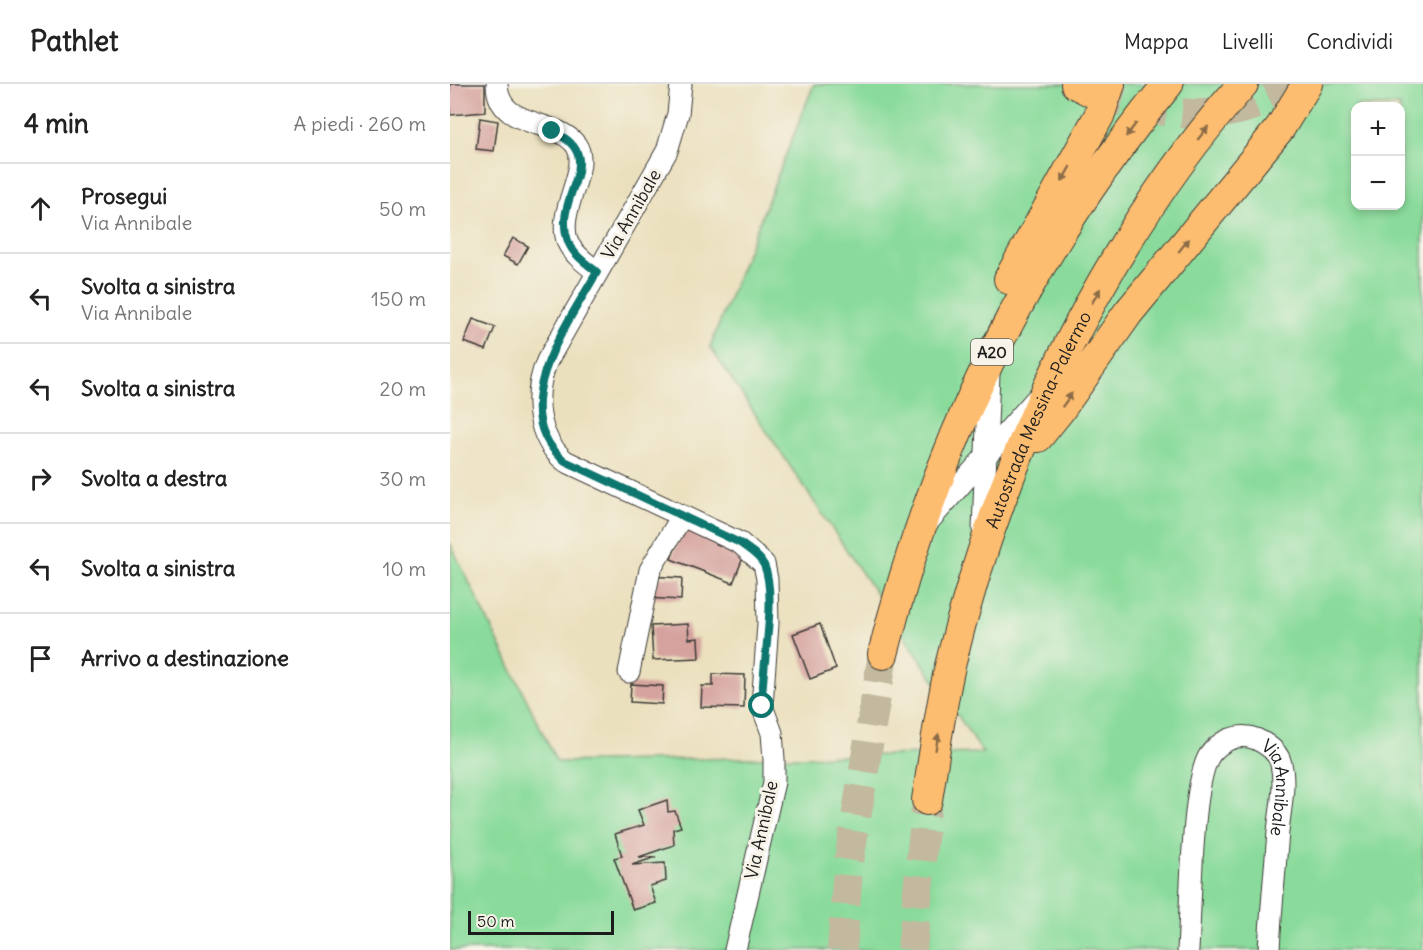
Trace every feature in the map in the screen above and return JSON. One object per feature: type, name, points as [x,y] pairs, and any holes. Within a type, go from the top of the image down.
[{"type":"highway","name":"A20","points":[[1093,87],[1099,116],[1052,197],[986,322],[921,464],[899,530],[883,654],[918,534],[951,442],[990,358],[1053,242],[1099,173],[1168,84]]},
{"type":"highway","name":"Autostrada Messina-Palermo","points":[[927,800],[950,667],[982,555],[1050,382],[1131,236],[1200,137],[1244,84]]},
{"type":"highway","points":[[1017,462],[1059,411],[1128,313],[1270,142],[1307,84]]},
{"type":"street","points":[[498,84],[502,103],[509,112],[567,137],[575,144],[580,163],[567,203],[565,229],[568,243],[597,272]]},
{"type":"street","name":"Via Annibale","points":[[681,84],[678,114],[667,151],[542,373],[539,411],[544,435],[553,451],[565,461],[740,543],[764,564],[767,579],[768,624],[762,706],[772,733],[774,782],[735,950]]},
{"type":"street","points":[[982,555],[990,358]]},
{"type":"street","points":[[918,534],[1050,382]]},
{"type":"street","points":[[628,672],[650,570],[682,516]]},
{"type":"street","name":"Via Annibale","points":[[1188,950],[1199,789],[1209,757],[1220,743],[1235,737],[1252,738],[1264,742],[1276,752],[1281,764],[1281,800],[1269,950]]},
{"type":"green space","points":[[814,84],[1423,84],[1423,950],[450,950],[450,543],[557,762],[983,753],[710,347]]},
{"type":"building","points":[[450,84],[485,84],[485,112],[450,115]]},
{"type":"building","points":[[480,118],[498,121],[494,151],[476,149]]},
{"type":"building","points":[[513,238],[528,246],[518,264],[503,256]]},
{"type":"building","points":[[473,319],[495,327],[486,350],[464,342]]},
{"type":"building","points":[[684,526],[746,550],[733,583],[671,559]]},
{"type":"building","points":[[648,576],[682,578],[681,600],[647,598]]},
{"type":"building","points":[[688,624],[689,639],[698,638],[699,658],[653,660],[651,626]]},
{"type":"building","points":[[820,624],[836,669],[810,679],[793,634]]},
{"type":"building","points":[[713,674],[745,675],[744,708],[701,707],[702,686],[713,686]]},
{"type":"building","points":[[631,684],[663,686],[662,704],[630,702]]},
{"type":"building","points":[[667,800],[668,812],[675,811],[681,827],[673,829],[674,845],[639,857],[656,857],[632,865],[665,863],[666,881],[650,886],[656,903],[633,910],[614,858],[622,856],[615,834],[644,825],[638,810]]},
{"type":"tunnel","points":[[1094,93],[1171,112],[1221,113],[1246,108],[1295,84]]},
{"type":"tunnel","points":[[842,950],[848,867],[883,654]]},
{"type":"tunnel","points":[[912,950],[927,800]]},
{"type":"route","points":[[552,131],[567,137],[575,144],[580,155],[580,163],[567,203],[565,229],[568,243],[597,272],[542,373],[539,411],[544,435],[553,451],[565,461],[740,543],[764,564],[767,579],[768,624],[764,652],[762,706]]}]
